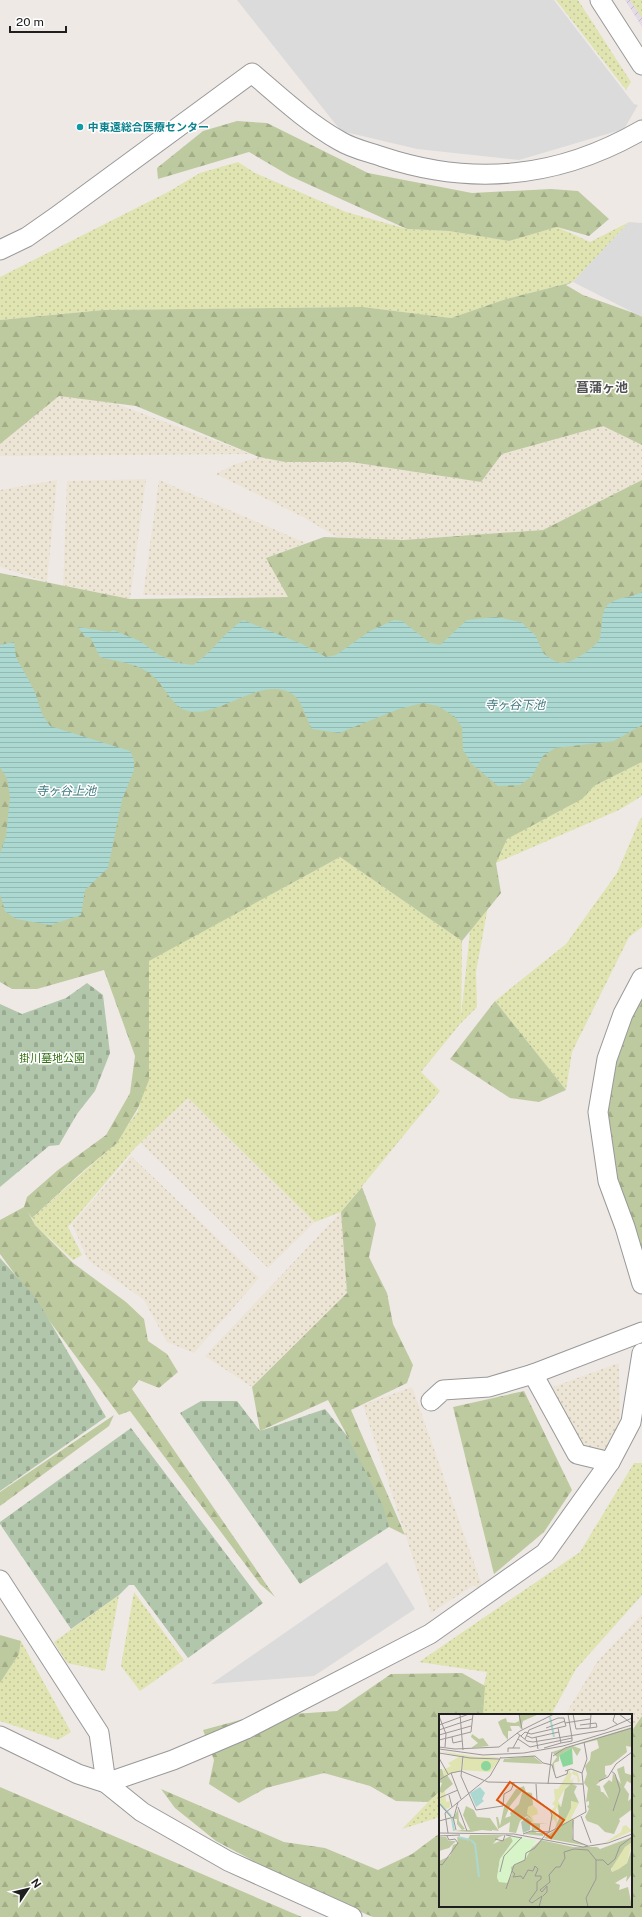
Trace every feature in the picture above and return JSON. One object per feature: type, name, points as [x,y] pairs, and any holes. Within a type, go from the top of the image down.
[{"type":"street","points":[[600,0],[642,65]]},
{"type":"street","points":[[0,250],[27,237],[39,229],[252,73],[319,129],[342,142],[405,164],[473,175],[503,175],[539,169],[583,158],[621,142],[642,130]]},
{"type":"street","points":[[642,978],[623,1014],[608,1059],[598,1112],[608,1181],[625,1227],[642,1284]]},
{"type":"street","points":[[431,1401],[443,1390],[489,1387],[533,1374],[642,1332]]},
{"type":"street","points":[[106,1783],[173,1760],[246,1729],[430,1634],[545,1553],[610,1462],[631,1422],[642,1353]]},
{"type":"street","points":[[533,1374],[577,1454],[610,1462]]},
{"type":"street","points":[[0,1580],[99,1733],[106,1783]]},
{"type":"street","points":[[0,1736],[78,1774],[106,1783],[142,1812],[228,1861],[352,1917]]},
{"type":"shaded area","points":[[237,0],[554,0],[634,104],[638,105],[624,129],[519,160],[417,149],[341,131]]},
{"type":"shaded area","points":[[625,0],[642,0],[642,27]]},
{"type":"shaded area","points":[[629,222],[642,223],[642,317],[573,282]]},
{"type":"shaded area","points":[[59,396],[114,403],[251,454],[0,456],[0,444]]},
{"type":"shaded area","points":[[603,426],[642,445],[642,480],[543,530],[403,540],[337,537],[301,516],[216,474],[233,465],[259,457],[285,462],[351,462],[481,482],[502,454]]},
{"type":"shaded area","points":[[146,479],[130,599],[63,586],[67,481]]},
{"type":"shaded area","points":[[57,480],[47,582],[0,567],[0,490]]},
{"type":"shaded area","points":[[159,480],[306,543],[266,558],[289,597],[143,595]]},
{"type":"shaded area","points":[[188,1098],[315,1222],[268,1268],[141,1143]]},
{"type":"shaded area","points":[[131,1156],[259,1278],[194,1353],[167,1342],[144,1300],[88,1260],[72,1224]]},
{"type":"shaded area","points":[[341,1212],[347,1293],[252,1387],[205,1356]]},
{"type":"shaded area","points":[[619,1363],[620,1448],[586,1459],[553,1387]]},
{"type":"shaded area","points":[[412,1387],[486,1597],[474,1585],[431,1613],[363,1405]]},
{"type":"shaded area","points":[[387,1562],[415,1609],[314,1676],[211,1684]]},
{"type":"shaded area","points":[[642,1614],[642,1716],[632,1731],[632,1714],[566,1714],[597,1662]]},
{"type":"green space","points":[[556,0],[578,0],[631,82],[626,90]]},
{"type":"green space","points":[[630,0],[642,0],[642,18]]},
{"type":"green space","points":[[237,121],[267,123],[368,173],[472,193],[551,189],[578,191],[609,219],[589,236],[557,227],[509,241],[449,231],[407,229],[290,176],[249,152],[158,179],[157,168],[203,131]]},
{"type":"green space","points":[[238,162],[255,173],[346,212],[407,229],[449,231],[509,241],[557,227],[590,242],[629,222],[573,282],[506,299],[451,318],[363,307],[103,310],[0,320],[0,277],[168,192],[200,173]]},
{"type":"green space","points":[[573,282],[566,285],[583,295],[642,316],[642,445],[603,426],[502,454],[481,482],[351,462],[285,462],[259,457],[136,406],[59,396],[0,444],[0,320],[103,310],[363,307],[451,318],[506,299]]},
{"type":"green space","points":[[642,480],[642,762],[594,786],[582,799],[507,839],[496,863],[501,893],[462,941],[340,857],[149,961],[149,1080],[138,1108],[117,1143],[82,1172],[32,1218],[28,1212],[35,1225],[73,1263],[126,1302],[144,1319],[148,1341],[167,1354],[178,1372],[159,1388],[139,1380],[132,1389],[275,1597],[260,1584],[130,1411],[119,1415],[0,1254],[0,1220],[24,1207],[27,1197],[58,1170],[106,1135],[130,1093],[135,1056],[104,970],[37,989],[12,989],[0,982],[0,573],[130,599],[288,597],[266,558],[324,537],[403,540],[543,530]]},
{"type":"green space","points":[[642,762],[642,796],[619,810],[496,863],[476,972],[477,1007],[460,1024],[421,1072],[440,1091],[341,1212],[315,1222],[188,1098],[135,1148],[68,1227],[82,1255],[73,1260],[35,1225],[32,1218],[114,1145],[138,1111],[149,1059],[148,961],[340,857],[462,941],[461,1017],[474,893],[507,839],[594,786]]},
{"type":"green space","points":[[642,818],[642,927],[629,937],[572,1052],[566,1090],[495,1001],[566,944],[617,873],[640,819]]},
{"type":"green space","name":"掛川墓地公園","points":[[87,983],[103,995],[110,1053],[95,1091],[77,1114],[59,1145],[49,1146],[0,1187],[0,1004],[22,1014],[66,998]]},
{"type":"green space","points":[[642,985],[642,1250],[606,1171],[604,1081]]},
{"type":"green space","points":[[495,1001],[566,1090],[539,1102],[510,1098],[450,1059]]},
{"type":"green space","points":[[362,1187],[376,1224],[369,1257],[387,1293],[393,1324],[413,1365],[407,1383],[351,1410],[405,1535],[389,1527],[348,1437],[328,1400],[260,1431],[252,1387],[347,1293],[341,1212]]},
{"type":"green space","points":[[0,1258],[36,1298],[106,1417],[0,1491]]},
{"type":"green space","points":[[524,1391],[572,1490],[544,1532],[494,1574],[453,1407]]},
{"type":"green space","points":[[201,1401],[237,1401],[260,1431],[325,1409],[348,1437],[383,1506],[389,1527],[300,1584],[180,1413]]},
{"type":"green space","points":[[114,1415],[109,1426],[0,1506],[0,1492]]},
{"type":"green space","points":[[131,1428],[263,1603],[188,1658],[134,1585],[129,1585],[119,1595],[71,1629],[0,1524],[0,1522]]},
{"type":"green space","points":[[634,1463],[642,1463],[642,1595],[576,1669],[552,1714],[476,1714],[487,1672],[419,1662],[580,1552]]},
{"type":"green space","points":[[134,1592],[184,1660],[140,1691],[121,1666]]},
{"type":"green space","points":[[119,1595],[105,1671],[67,1663],[54,1642]]},
{"type":"green space","points":[[0,1635],[21,1641],[19,1654],[0,1683]]},
{"type":"green space","points":[[21,1641],[71,1732],[58,1740],[0,1721],[0,1683],[19,1654]]},
{"type":"green space","points":[[462,1673],[485,1686],[483,1714],[439,1714],[439,1792],[428,1802],[396,1801],[370,1786],[324,1773],[266,1788],[239,1803],[209,1784],[214,1760],[203,1730],[251,1717],[337,1711],[391,1674]]},
{"type":"green space","points":[[642,1716],[642,1917],[373,1917],[306,1889],[216,1841],[175,1808],[161,1789],[284,1842],[325,1848],[378,1870],[412,1854],[439,1834],[439,1907],[632,1907],[632,1731]]},
{"type":"green space","points":[[0,1787],[290,1912],[302,1917],[0,1917]]},
{"type":"green space","points":[[439,1791],[439,1817],[402,1829]]},
{"type":"water","name":"寺ヶ谷下池","points":[[642,592],[642,725],[614,741],[555,748],[543,756],[532,776],[520,785],[498,786],[472,764],[463,750],[462,727],[455,717],[438,706],[423,703],[399,709],[339,733],[312,729],[298,699],[283,690],[270,689],[255,692],[226,704],[198,712],[185,710],[180,708],[172,700],[158,681],[148,672],[136,666],[100,657],[90,637],[85,637],[78,627],[109,632],[113,630],[140,641],[159,655],[179,663],[193,665],[206,655],[230,630],[243,620],[302,644],[326,657],[336,655],[370,631],[394,620],[402,621],[430,643],[440,645],[467,620],[496,617],[521,622],[536,636],[543,653],[549,658],[566,663],[589,650],[598,641],[600,638],[604,610],[610,603]]},
{"type":"water","name":"寺ヶ谷上池","points":[[14,642],[16,657],[35,692],[42,714],[50,726],[130,751],[134,760],[134,770],[122,800],[108,868],[85,890],[81,915],[50,925],[16,919],[5,911],[0,894],[0,854],[6,836],[10,797],[7,778],[0,767],[0,645]]},
{"type":"place","name":"中東遠総合医療センター","points":[[80,127]]},
{"type":"district","name":"菖蒲ヶ池","points":[[602,387]]}]
